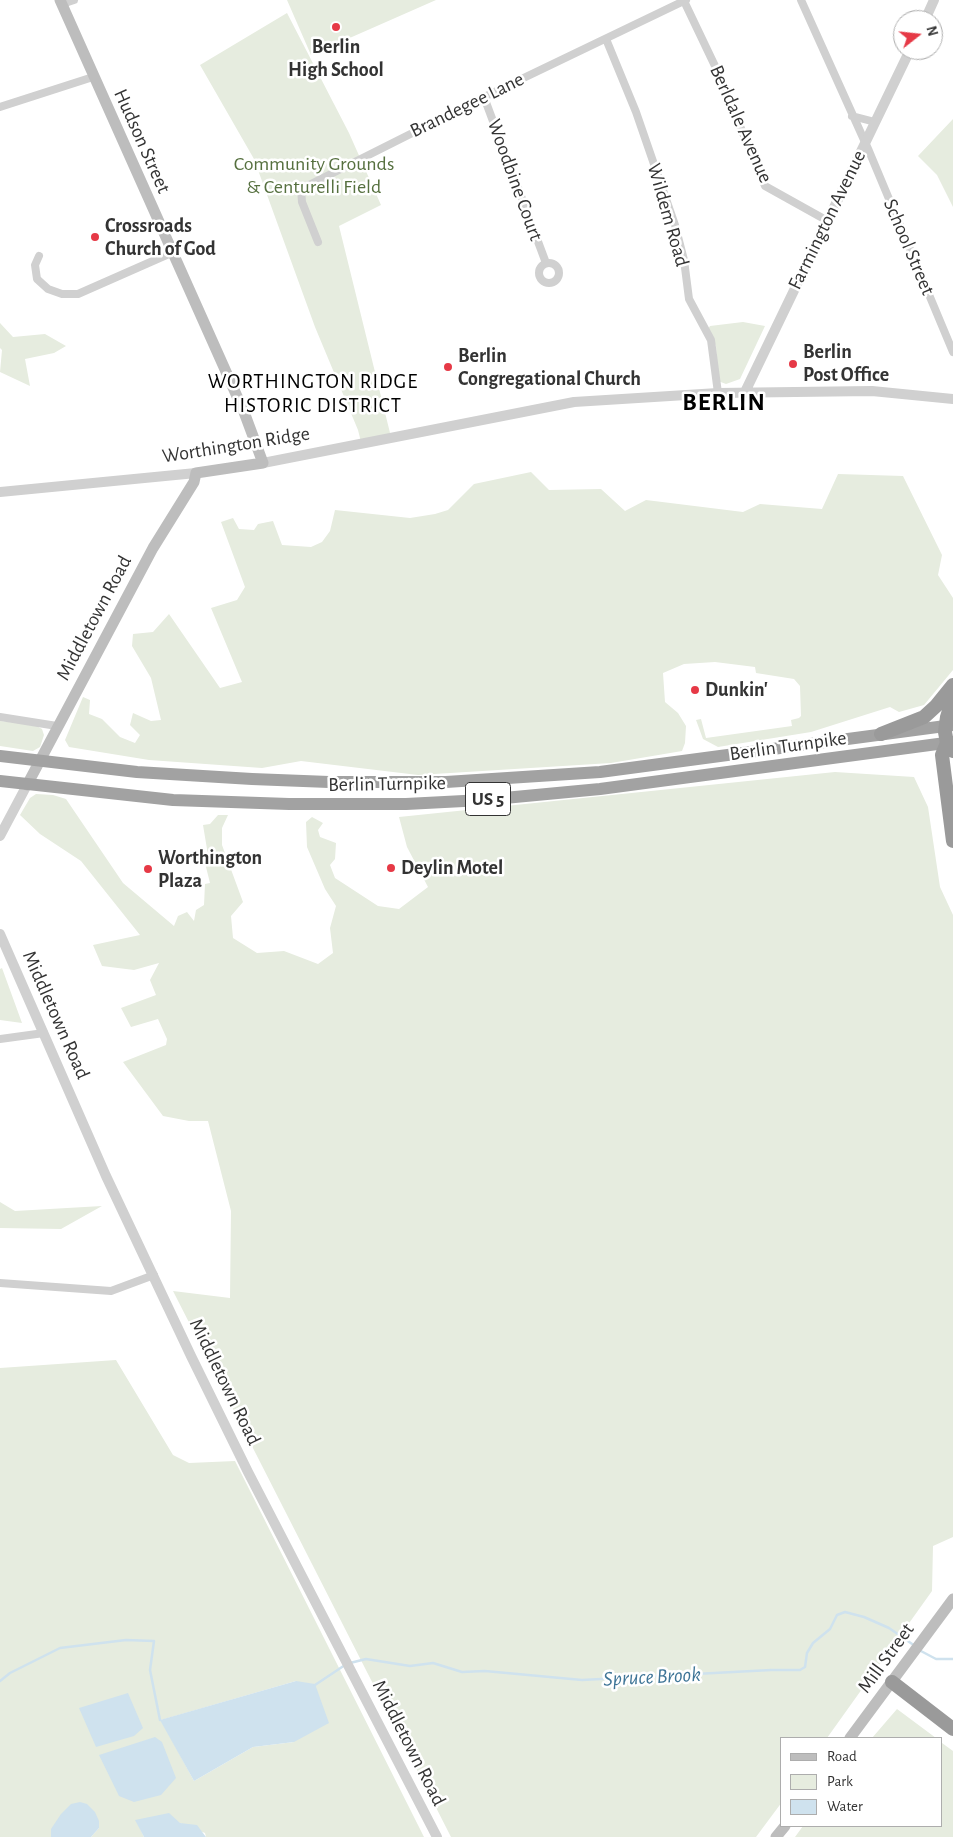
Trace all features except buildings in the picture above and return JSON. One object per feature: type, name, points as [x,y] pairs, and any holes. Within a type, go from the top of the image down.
[{"type":"highway","points":[[880,734],[926,715],[953,685]]},
{"type":"highway","points":[[953,698],[949,725],[951,745],[942,755],[953,841]]},
{"type":"highway","name":"Berlin Turnpike","points":[[0,756],[137,772],[280,781],[446,782],[600,772],[949,725]]},
{"type":"highway","name":"Berlin Turnpike","points":[[0,780],[27,785],[144,797],[225,802],[336,805],[446,802],[633,785],[951,745]]},
{"type":"highway","points":[[892,1682],[953,1729]]},
{"type":"main road","name":"Hudson Street","points":[[61,2],[171,253],[244,412],[263,463]]},
{"type":"main road","name":"Worthington Ridge","points":[[196,473],[263,463]]},
{"type":"main road","name":"Middletown Road","points":[[27,785],[166,526],[194,482],[196,473]]},
{"type":"main road","name":"Mill Street","points":[[851,1737],[953,1599]]},
{"type":"street","points":[[61,2],[74,0]]},
{"type":"street","name":"Brandegee Lane","points":[[318,242],[302,202],[301,190],[484,96],[685,0]]},
{"type":"street","name":"Berldale Avenue","points":[[685,0],[765,186],[826,220]]},
{"type":"street","name":"School Street","points":[[801,0],[864,142],[953,352]]},
{"type":"street","name":"Wildem Road","points":[[606,39],[636,112],[674,225],[684,260],[689,299],[711,340],[718,393]]},
{"type":"street","name":"Farmington Avenue","points":[[745,392],[826,220],[905,60]]},
{"type":"street","points":[[0,107],[93,77]]},
{"type":"street","name":"Woodbine Court","points":[[484,96],[546,263]]},
{"type":"street","points":[[852,116],[875,122]]},
{"type":"street","points":[[39,256],[35,266],[37,279],[48,289],[62,294],[78,294],[171,253]]},
{"type":"street","name":"Worthington Ridge","points":[[263,463],[574,402],[718,393],[872,390],[953,399]]},
{"type":"street","name":"Worthington Ridge","points":[[0,492],[196,473]]},
{"type":"street","points":[[0,716],[57,726]]},
{"type":"street","name":"Middletown Road","points":[[0,836],[27,785]]},
{"type":"street","name":"Middletown Road","points":[[0,934],[106,1176],[219,1414],[437,1837]]},
{"type":"street","points":[[0,1039],[44,1032]]},
{"type":"street","points":[[0,1282],[111,1291],[154,1275]]},
{"type":"green space","name":"Berlin High School","points":[[287,0],[436,0],[311,55]]},
{"type":"green space","name":"Community Grounds & Centurelli Field","points":[[287,13],[349,133],[381,205],[339,226],[392,441],[362,446],[358,430],[315,327],[254,159],[200,65]]},
{"type":"green space","points":[[953,119],[953,207],[937,175],[918,156]]},
{"type":"green space","points":[[743,322],[765,326],[740,379],[726,384],[718,381],[716,346],[708,329],[710,326]]},
{"type":"green space","points":[[0,323],[13,337],[45,334],[66,346],[54,353],[25,359],[30,386],[0,372],[2,350],[0,348]]},
{"type":"green space","points":[[531,472],[549,490],[601,489],[625,511],[646,500],[743,512],[760,504],[822,509],[838,474],[903,476],[942,555],[938,575],[953,598],[953,670],[924,705],[899,712],[890,707],[811,732],[718,747],[703,739],[696,720],[701,719],[706,738],[792,726],[791,720],[801,716],[800,686],[794,679],[756,673],[755,667],[715,662],[684,664],[663,673],[665,702],[678,713],[686,726],[685,743],[682,751],[611,763],[418,775],[301,761],[262,768],[149,760],[69,747],[65,740],[83,697],[90,700],[89,714],[102,719],[120,737],[135,743],[140,735],[130,725],[133,713],[151,721],[161,720],[151,678],[132,646],[133,634],[153,632],[169,614],[220,688],[242,682],[211,608],[237,600],[245,587],[221,522],[233,518],[239,529],[254,530],[258,524],[273,521],[282,545],[311,547],[322,542],[330,531],[335,510],[410,518],[435,514],[448,510],[474,484]]},
{"type":"green space","points":[[0,721],[35,725],[42,729],[44,735],[40,747],[33,751],[0,746]]},
{"type":"green space","points":[[835,772],[914,777],[928,807],[940,887],[953,915],[953,1537],[933,1546],[932,1591],[828,1737],[780,1737],[780,1805],[756,1837],[451,1837],[173,1291],[230,1298],[231,1211],[208,1121],[189,1121],[163,1116],[123,1062],[166,1045],[167,1039],[158,1019],[131,1027],[121,1008],[156,995],[150,980],[159,963],[134,970],[102,966],[93,945],[140,935],[81,861],[40,834],[20,815],[30,798],[36,794],[53,795],[66,799],[123,883],[174,926],[178,916],[187,912],[194,921],[196,910],[204,905],[205,884],[210,883],[206,867],[208,855],[203,825],[210,824],[218,815],[228,815],[222,828],[222,845],[243,902],[231,916],[233,938],[257,953],[284,951],[318,964],[333,953],[330,928],[336,906],[325,889],[307,847],[306,822],[312,817],[323,823],[318,830],[320,837],[336,843],[335,859],[330,865],[335,878],[378,906],[399,909],[428,887],[407,847],[399,817]]},
{"type":"green space","points":[[2,968],[22,1023],[0,1020],[0,969]]},
{"type":"green space","points":[[0,1202],[15,1211],[102,1206],[61,1229],[0,1228]]},
{"type":"green space","points":[[116,1360],[173,1455],[189,1463],[235,1461],[424,1837],[206,1837],[205,1833],[180,1823],[136,1820],[144,1837],[91,1837],[99,1828],[51,1829],[51,1837],[0,1837],[0,1368]],"holes":[[[296,1681],[294,1742],[253,1747],[194,1781],[161,1720]]]},
{"type":"green space","points":[[897,1709],[935,1737],[873,1737]]},
{"type":"green space","points":[[943,1744],[953,1751],[953,1837],[795,1837],[802,1827],[943,1827]]},
{"type":"water","points":[[296,1681],[315,1684],[329,1723],[294,1742],[253,1747],[194,1781],[160,1720]]},
{"type":"water","points":[[128,1693],[143,1728],[134,1736],[96,1747],[79,1708]]},
{"type":"water","points":[[155,1737],[162,1742],[176,1778],[161,1795],[134,1802],[119,1796],[99,1755]]},
{"type":"water","points":[[80,1802],[87,1804],[95,1812],[99,1821],[99,1828],[91,1837],[51,1837],[51,1829],[61,1814],[71,1804]]},
{"type":"water","points":[[169,1813],[180,1823],[197,1825],[206,1837],[144,1837],[135,1820]]},
{"type":"waterway","name":"Spruce Brook","points":[[350,1663],[366,1659],[410,1666],[433,1663],[462,1672],[485,1671],[582,1680],[800,1670],[805,1667],[807,1653],[813,1643],[830,1629],[837,1615],[845,1612],[864,1617],[889,1628],[915,1646]]},
{"type":"waterway","points":[[0,1681],[10,1673],[60,1648],[126,1640],[154,1641],[150,1670],[160,1720]]},
{"type":"waterway","name":"Spruce Brook","points":[[919,1650],[936,1659],[953,1659]]},
{"type":"waterway","name":"Spruce Brook","points":[[315,1685],[345,1665]]},
{"type":"place","name":"Berlin High School","points":[[336,27]]},
{"type":"place","name":"Crossroads Church of God","points":[[95,237]]},
{"type":"place","name":"Berlin Post Office","points":[[793,364]]},
{"type":"place","name":"Berlin Congregational Church","points":[[448,367]]},
{"type":"place","name":"Dunkin'","points":[[695,690]]},
{"type":"place","name":"Deylin Motel","points":[[391,868]]},
{"type":"place","name":"Worthington Plaza","points":[[148,869]]},
{"type":"district","name":"WORTHINGTON RIDGE HISTORIC DISTRICT","points":[[313,394]]},
{"type":"district","name":"BERLIN","points":[[724,402]]}]
